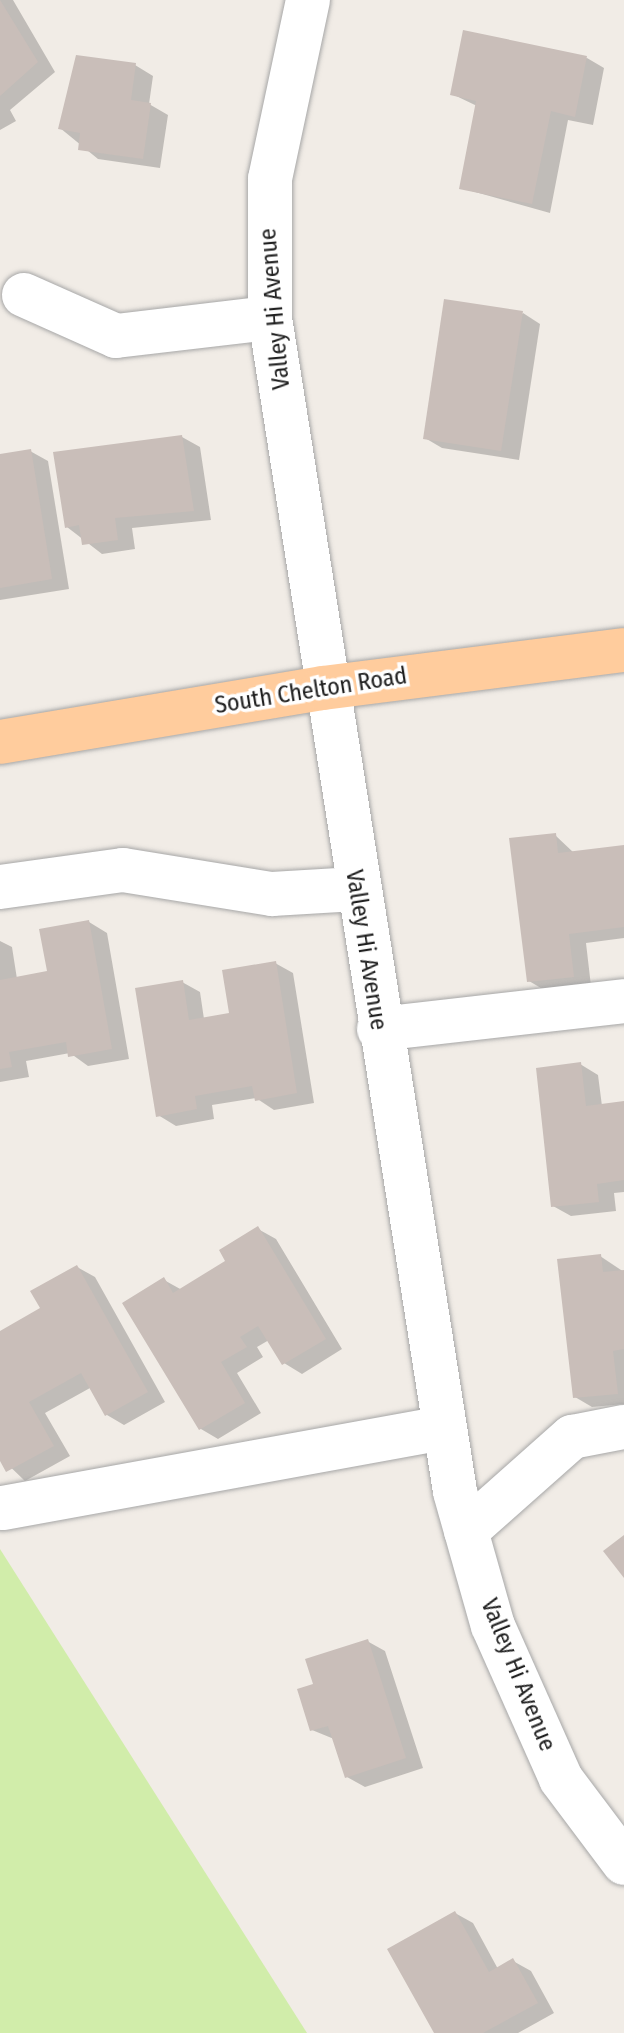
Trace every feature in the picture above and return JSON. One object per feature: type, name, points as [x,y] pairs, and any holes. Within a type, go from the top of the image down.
[{"type":"main road","name":"South Chelton Road","points":[[0,742],[323,688],[624,650]]},
{"type":"street","name":"Valley Hi Avenue","points":[[308,0],[270,179],[270,318],[323,688],[444,1428],[466,1531],[493,1626],[561,1779],[624,1863]]},
{"type":"street","points":[[24,295],[116,336],[270,318]]},
{"type":"street","points":[[0,887],[123,870],[272,894],[356,889]]},
{"type":"street","points":[[379,1029],[624,1001]]},
{"type":"street","points":[[466,1531],[572,1437],[624,1427]]},
{"type":"street","points":[[3,1508],[444,1428]]},
{"type":"green space","points":[[0,1549],[307,2033],[0,2033]]},
{"type":"building","points":[[0,0],[38,62],[0,96]]},
{"type":"building","points":[[463,30],[587,56],[575,117],[551,111],[532,204],[459,189],[476,101],[450,95]]},
{"type":"building","points":[[76,55],[136,63],[131,100],[151,103],[143,159],[78,150],[80,133],[58,129]]},
{"type":"building","points":[[444,299],[523,311],[501,451],[423,439]]},
{"type":"building","points":[[182,435],[194,511],[115,518],[118,540],[82,545],[79,525],[65,528],[53,452]]},
{"type":"building","points":[[31,449],[52,579],[0,588],[0,454]]},
{"type":"building","points":[[556,833],[558,853],[624,845],[624,927],[569,934],[574,977],[527,982],[509,838]]},
{"type":"building","points":[[89,920],[112,1049],[68,1057],[66,1042],[9,1052],[12,1067],[0,1069],[0,980],[47,971],[39,929]]},
{"type":"building","points":[[276,961],[297,1093],[255,1101],[252,1086],[195,1096],[197,1109],[156,1117],[135,988],[183,980],[189,1020],[229,1013],[222,970]]},
{"type":"building","points":[[581,1062],[586,1106],[624,1101],[624,1180],[597,1184],[599,1202],[551,1207],[536,1068]]},
{"type":"building","points":[[258,1226],[326,1339],[282,1365],[258,1326],[240,1337],[247,1347],[221,1362],[245,1403],[199,1430],[122,1303],[164,1277],[173,1293],[225,1261],[219,1250]]},
{"type":"building","points":[[601,1254],[603,1272],[624,1270],[624,1349],[613,1351],[618,1394],[573,1398],[557,1259]]},
{"type":"building","points":[[77,1265],[148,1392],[105,1416],[81,1373],[29,1402],[54,1446],[6,1472],[0,1461],[0,1331],[40,1308],[30,1291]]},
{"type":"building","points":[[624,1535],[624,1578],[603,1551]]},
{"type":"building","points":[[368,1639],[406,1758],[345,1778],[328,1726],[310,1731],[297,1689],[313,1684],[305,1659]]},
{"type":"building","points":[[455,1911],[489,1972],[513,1958],[538,2003],[483,2033],[434,2033],[387,1949]]}]
